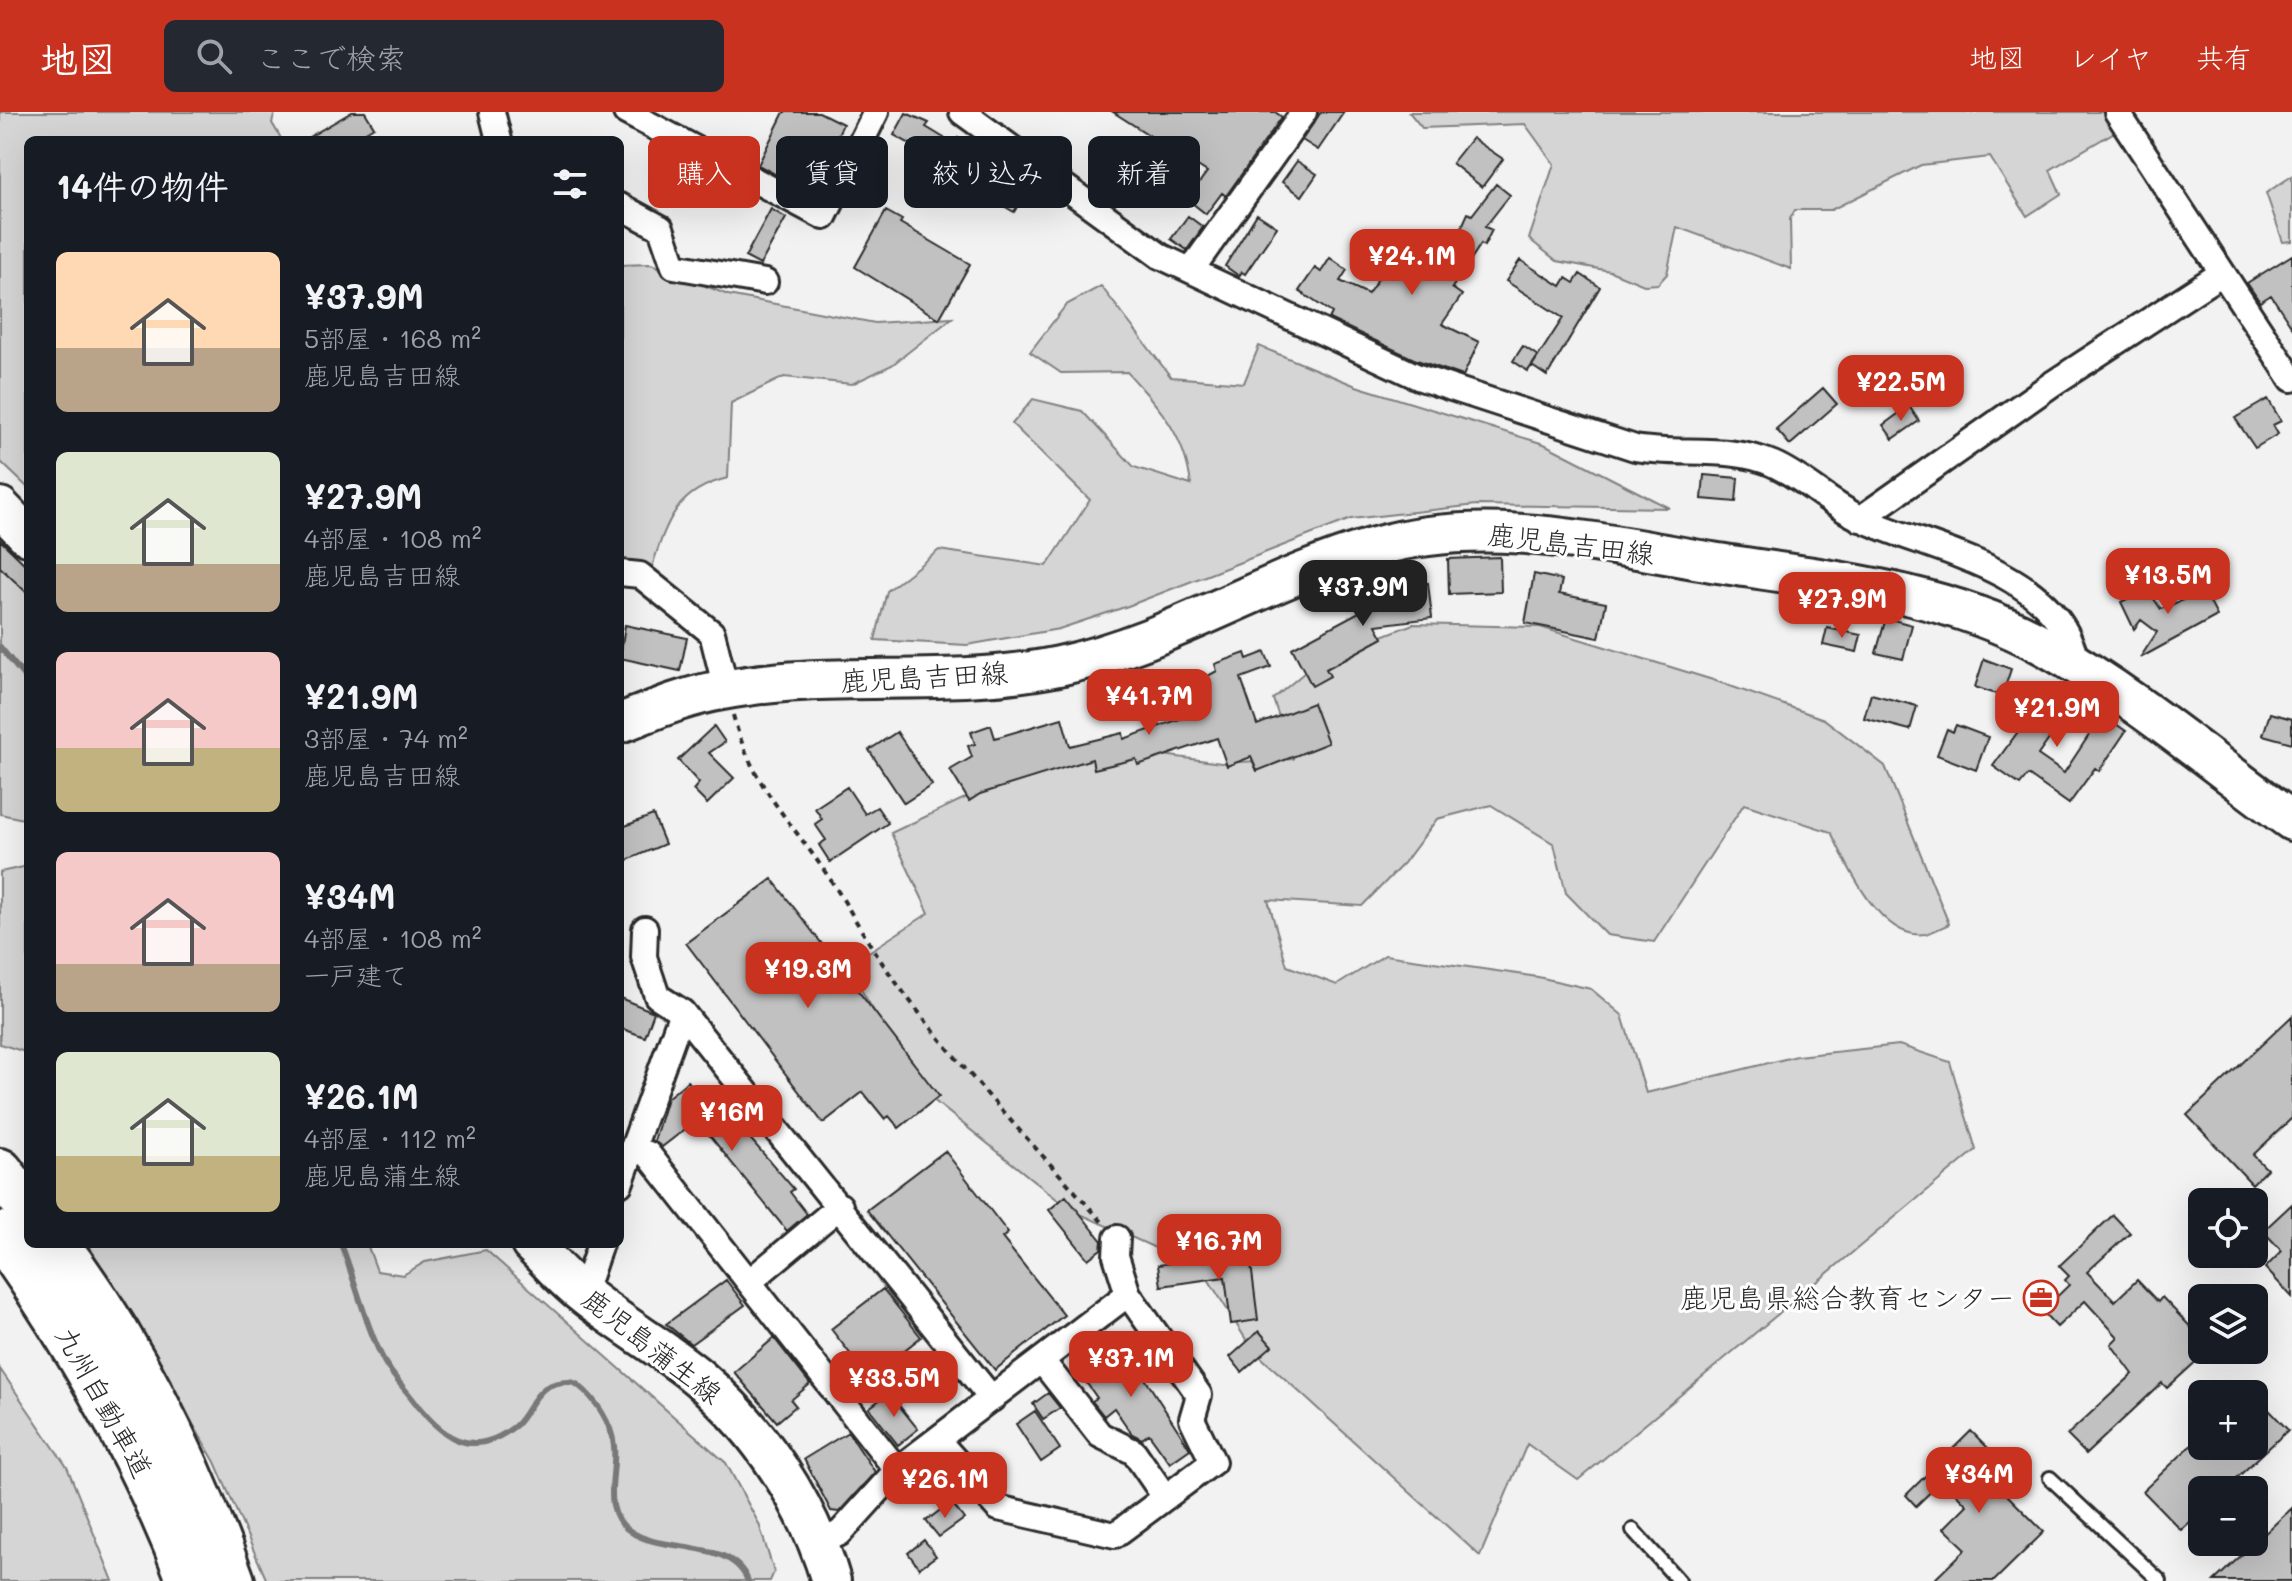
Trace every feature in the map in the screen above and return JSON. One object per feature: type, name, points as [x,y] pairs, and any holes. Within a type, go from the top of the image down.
[{"type":"highway","points":[[0,1171],[24,1202]]},
{"type":"highway","name":"九州自動車道","points":[[0,1234],[87,1365],[128,1438],[170,1527],[190,1581]]},
{"type":"highway","name":"九州自動車道","points":[[59,1248],[133,1360],[178,1445],[232,1581]]},
{"type":"main road","points":[[0,507],[24,532]]},
{"type":"main road","name":"鹿児島吉田線","points":[[624,721],[683,698],[726,689],[856,680],[949,680],[1058,666],[1160,637],[1307,570],[1375,546],[1416,537],[1471,532],[1532,533],[1885,591],[1960,609],[2044,645],[2292,821]]},
{"type":"main road","name":"鹿児島蒲生線","points":[[535,1248],[583,1295],[675,1360],[728,1406],[784,1477],[818,1543],[831,1581]]},
{"type":"street","points":[[492,112],[498,136]]},
{"type":"street","points":[[626,112],[824,217],[876,112]]},
{"type":"street","points":[[962,112],[1160,256],[1418,377],[1635,448],[1665,454],[1732,454],[1773,464],[1860,519],[1989,567],[2034,596],[2065,631],[2080,669]]},
{"type":"street","points":[[1191,270],[1304,112]]},
{"type":"street","points":[[2117,112],[2292,379]]},
{"type":"street","points":[[624,208],[661,228],[674,266],[765,282]]},
{"type":"street","points":[[1860,519],[2052,384],[2222,273]]},
{"type":"street","points":[[624,573],[640,575],[712,633],[726,689]]},
{"type":"street","points":[[645,929],[644,957],[657,996],[682,1012],[992,1399]]},
{"type":"street","points":[[624,1172],[682,1012]]},
{"type":"street","points":[[632,1149],[648,1154],[897,1470]]},
{"type":"street","points":[[749,1282],[840,1206]]},
{"type":"street","points":[[937,1440],[998,1508],[1115,1535],[1213,1462],[1192,1419],[1199,1395],[1128,1294],[1116,1256],[1117,1238]]},
{"type":"street","points":[[583,1295],[599,1248]]},
{"type":"street","points":[[818,1543],[840,1533],[897,1470],[1128,1294]]},
{"type":"street","points":[[1042,1361],[1100,1435],[1134,1452],[1165,1497]]},
{"type":"lane","points":[[2050,1478],[2160,1581]]},
{"type":"lane","points":[[1633,1530],[1679,1581]]},
{"type":"path","points":[[726,689],[743,753],[766,793],[827,874],[883,964],[946,1045],[1117,1238]]},
{"type":"shaded area","points":[[0,112],[275,112],[272,123],[280,136],[24,136],[24,484],[0,461]]},
{"type":"shaded area","points":[[1409,112],[2112,112],[2123,127],[2050,170],[2061,194],[2027,216],[1990,157],[1921,165],[1831,210],[1795,210],[1790,219],[1791,269],[1677,227],[1667,274],[1658,284],[1644,285],[1610,271],[1557,261],[1529,239],[1554,164],[1525,124],[1422,128]]},
{"type":"shaded area","points":[[2292,176],[2292,241],[2283,242],[2266,193]]},
{"type":"shaded area","points":[[651,264],[728,295],[875,323],[952,318],[892,365],[852,384],[784,377],[731,403],[728,478],[697,490],[676,509],[652,567],[624,564],[624,265]]},
{"type":"shaded area","points":[[1101,286],[1171,377],[1244,383],[1259,346],[1356,386],[1544,444],[1669,508],[1477,505],[1351,519],[1128,606],[1059,629],[967,645],[875,640],[887,591],[939,550],[1047,566],[1090,500],[1012,424],[1033,399],[1082,411],[1134,467],[1191,485],[1177,437],[1160,410],[1127,372],[1061,373],[1030,352],[1066,305]]},
{"type":"shaded area","points":[[0,553],[24,570],[24,819],[0,814]]},
{"type":"shaded area","points":[[1413,624],[1540,627],[1713,680],[1824,719],[1885,766],[1949,924],[1925,934],[1909,933],[1893,925],[1879,913],[1855,880],[1831,832],[1744,804],[1654,942],[1607,935],[1566,893],[1554,844],[1491,805],[1437,819],[1404,863],[1362,906],[1268,900],[1287,966],[1337,985],[1385,955],[1538,977],[1591,989],[1622,1015],[1646,1093],[1797,1056],[1899,1045],[1950,1062],[1976,1150],[1578,1480],[1527,1444],[1480,1556],[1252,1349],[1198,1263],[1162,1251],[1069,1209],[921,1090],[847,966],[929,913],[891,833],[1041,762],[1127,750],[1221,763],[1293,759],[1273,699],[1318,661]]},
{"type":"shaded area","points":[[24,867],[24,1052],[0,1044],[0,872]]},
{"type":"shaded area","points":[[90,1248],[368,1248],[377,1271],[403,1275],[425,1262],[486,1250],[726,1463],[759,1524],[774,1572],[770,1581],[267,1581],[215,1462]]},
{"type":"shaded area","points":[[0,1369],[67,1467],[113,1581],[0,1581]]},
{"type":"building","points":[[352,112],[365,112],[374,127],[359,136],[311,136]]},
{"type":"building","points":[[784,112],[819,112],[843,124],[837,136],[776,136],[776,175],[760,166]]},
{"type":"building","points":[[1113,112],[1275,112],[1282,117],[1226,196],[1222,193],[1206,214],[1198,208],[1200,181],[1207,172],[1200,168],[1200,136],[1151,136]]},
{"type":"building","points":[[1321,112],[1344,112],[1318,150],[1302,140]]},
{"type":"building","points":[[906,113],[929,123],[926,127],[941,136],[904,136],[904,141],[894,135]]},
{"type":"building","points":[[1472,138],[1503,159],[1482,187],[1452,163]]},
{"type":"building","points":[[1297,161],[1317,174],[1302,196],[1282,182]]},
{"type":"building","points":[[1496,184],[1510,195],[1485,227],[1492,230],[1484,246],[1481,244],[1452,288],[1462,295],[1442,324],[1479,342],[1463,376],[1414,359],[1329,319],[1332,313],[1299,291],[1315,268],[1321,272],[1330,258],[1347,270],[1340,281],[1368,294],[1391,259],[1414,273],[1440,235],[1454,244],[1468,213],[1472,215]]},
{"type":"building","points":[[771,209],[786,218],[760,265],[745,257]]},
{"type":"building","points":[[886,211],[902,220],[900,223],[970,264],[939,319],[855,267]]},
{"type":"building","points":[[1257,214],[1277,227],[1245,274],[1242,272],[1239,276],[1225,266]]},
{"type":"building","points":[[1188,216],[1203,227],[1187,250],[1171,239]]},
{"type":"building","points":[[2292,255],[2292,327],[2271,295],[2260,302],[2247,283]]},
{"type":"building","points":[[1520,260],[1561,286],[1566,278],[1574,283],[1580,274],[1600,287],[1547,376],[1532,366],[1563,318],[1506,281]]},
{"type":"building","points":[[1523,346],[1538,356],[1528,371],[1513,361]]},
{"type":"building","points":[[1823,388],[1837,404],[1790,445],[1776,429]]},
{"type":"building","points":[[2268,399],[2281,421],[2273,425],[2278,434],[2255,448],[2235,418]]},
{"type":"building","points":[[1909,406],[1919,421],[1893,439],[1883,425]]},
{"type":"building","points":[[1704,475],[1738,478],[1736,502],[1702,499]]},
{"type":"building","points":[[0,540],[24,563],[24,590],[0,567]]},
{"type":"building","points":[[1500,557],[1501,592],[1449,594],[1448,559]]},
{"type":"building","points":[[1534,574],[1562,580],[1559,594],[1606,603],[1599,638],[1525,623]]},
{"type":"building","points":[[1390,578],[1391,588],[1428,583],[1432,618],[1376,625],[1383,638],[1326,669],[1330,676],[1312,686],[1292,648],[1376,603],[1373,580]]},
{"type":"building","points":[[2147,589],[2161,609],[2204,591],[2217,616],[2140,658],[2157,632],[2141,620],[2134,629],[2121,602]]},
{"type":"building","points":[[1886,618],[1912,625],[1903,659],[1876,653]]},
{"type":"building","points":[[625,625],[687,638],[680,671],[624,659]]},
{"type":"building","points":[[1827,628],[1861,635],[1857,652],[1823,645]]},
{"type":"building","points":[[1265,652],[1271,667],[1241,678],[1257,725],[1313,703],[1328,743],[1257,771],[1251,757],[1227,766],[1217,738],[1138,765],[1136,759],[1094,769],[1092,759],[980,794],[969,801],[950,770],[972,757],[968,746],[975,744],[971,732],[991,725],[995,738],[1062,718],[1070,746],[1123,733],[1124,739],[1205,710],[1195,683],[1217,671],[1215,664],[1245,653],[1247,659]]},
{"type":"building","points":[[1984,659],[2011,669],[2002,696],[1975,687]]},
{"type":"building","points":[[2062,685],[2078,698],[2038,755],[2064,773],[2097,723],[2102,726],[2107,718],[2126,731],[2099,771],[2095,768],[2069,804],[2028,775],[2020,785],[1993,766],[2041,700],[2047,704]]},
{"type":"building","points":[[1871,694],[1917,706],[1910,730],[1864,718]]},
{"type":"building","points":[[2270,713],[2292,719],[2292,743],[2263,735]]},
{"type":"building","points":[[1956,725],[1988,737],[1976,770],[1937,755],[1947,729],[1953,732]]},
{"type":"building","points":[[714,726],[725,742],[709,753],[734,778],[707,804],[693,790],[699,783],[678,760]]},
{"type":"building","points":[[897,732],[932,785],[904,803],[869,750]]},
{"type":"building","points":[[847,787],[865,814],[877,807],[888,823],[830,862],[819,845],[826,840],[815,824],[822,819],[815,808]]},
{"type":"building","points":[[653,815],[665,844],[624,861],[624,826]]},
{"type":"building","points":[[772,879],[939,1096],[899,1128],[889,1116],[885,1119],[863,1092],[823,1123],[686,943]]},
{"type":"building","points":[[624,1000],[654,1012],[645,1037],[624,1029]]},
{"type":"building","points":[[2292,1016],[2292,1118],[2253,1155],[2267,1169],[2252,1184],[2187,1115]]},
{"type":"building","points":[[688,1081],[730,1136],[741,1128],[794,1189],[790,1192],[807,1214],[787,1231],[697,1120],[662,1147],[654,1141],[667,1098]]},
{"type":"building","points":[[945,1151],[1008,1233],[1002,1238],[1064,1315],[995,1370],[867,1210]]},
{"type":"building","points":[[1066,1196],[1102,1241],[1101,1249],[1088,1259],[1049,1210]]},
{"type":"building","points":[[2292,1204],[2292,1297],[2265,1268],[2282,1251],[2268,1236],[2268,1226]]},
{"type":"building","points":[[2113,1215],[2130,1233],[2087,1272],[2115,1301],[2137,1280],[2158,1302],[2162,1297],[2188,1324],[2188,1364],[2193,1364],[2167,1388],[2162,1383],[2086,1454],[2067,1435],[2133,1374],[2111,1344],[2118,1337],[2085,1301],[2057,1327],[2042,1311],[2069,1285],[2065,1280],[2069,1276],[2059,1266]]},
{"type":"building","points":[[1217,1256],[1217,1260],[1250,1256],[1258,1320],[1231,1324],[1225,1277],[1161,1286],[1158,1265]]},
{"type":"building","points":[[726,1280],[745,1305],[691,1344],[666,1324]]},
{"type":"building","points":[[883,1289],[921,1337],[869,1378],[831,1329]]},
{"type":"building","points":[[1259,1331],[1272,1346],[1242,1372],[1230,1357]]},
{"type":"building","points":[[774,1338],[810,1384],[791,1400],[796,1406],[777,1422],[734,1372]]},
{"type":"building","points":[[1121,1341],[1190,1449],[1170,1463],[1149,1434],[1142,1439],[1132,1434],[1114,1408],[1104,1416],[1092,1401],[1097,1398],[1072,1362],[1085,1354],[1091,1362]]},
{"type":"building","points":[[889,1393],[918,1429],[898,1445],[869,1408]]},
{"type":"building","points":[[1048,1393],[1060,1408],[1043,1419],[1033,1404]]},
{"type":"building","points":[[2268,1409],[2288,1430],[2268,1449]]},
{"type":"building","points":[[1035,1411],[1060,1449],[1041,1462],[1016,1424]]},
{"type":"building","points":[[1971,1431],[1995,1455],[1981,1469],[2044,1532],[1994,1581],[1933,1581],[1966,1549],[1944,1528],[1967,1505],[1943,1480],[1916,1506],[1906,1495]]},
{"type":"building","points":[[848,1432],[875,1472],[839,1512],[831,1511],[804,1459]]},
{"type":"building","points":[[2188,1448],[2188,1460],[2256,1460],[2239,1476],[2188,1476],[2188,1524],[2181,1530],[2143,1491]]},
{"type":"building","points":[[951,1502],[964,1519],[939,1537],[926,1521]]},
{"type":"building","points":[[2292,1508],[2292,1581],[2214,1581],[2241,1556],[2268,1556],[2268,1530]]},
{"type":"building","points":[[924,1540],[936,1556],[919,1568],[908,1553]]},
{"type":"waterway","points":[[0,647],[24,676]]},
{"type":"waterway","points":[[342,1248],[385,1363],[422,1411],[445,1433],[470,1443],[499,1437],[519,1422],[545,1388],[562,1382],[575,1383],[597,1405],[610,1429],[614,1446],[613,1503],[621,1523],[643,1538],[727,1558],[739,1567],[748,1581]]},
{"type":"place","name":"鹿児島県総合教育センター","points":[[2041,1298]]}]
